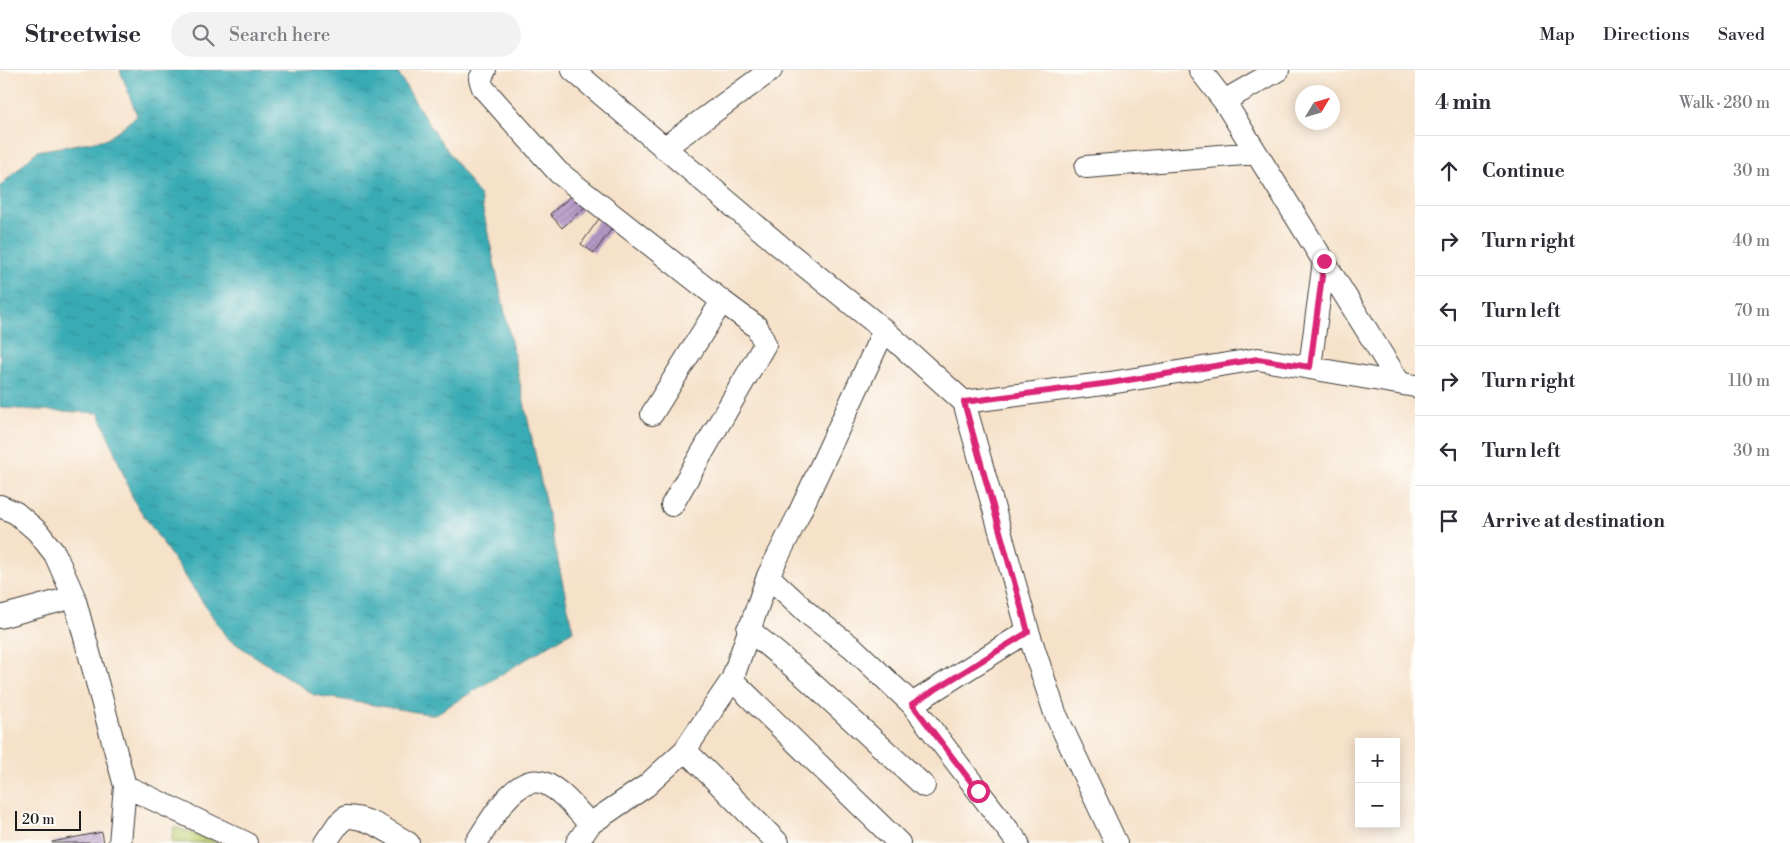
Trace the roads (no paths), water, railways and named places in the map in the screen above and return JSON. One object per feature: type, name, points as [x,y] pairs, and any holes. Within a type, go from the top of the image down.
[{"type":"street","points":[[484,70],[480,79],[482,88],[558,172],[757,327],[765,344],[672,505]]},
{"type":"street","points":[[573,70],[884,330],[964,402],[1028,632],[1055,713],[1116,843]]},
{"type":"street","points":[[664,148],[771,70]]},
{"type":"street","points":[[1200,70],[1224,101],[1324,261],[1407,384]]},
{"type":"street","points":[[1224,101],[1278,70]]},
{"type":"street","points":[[1086,166],[1256,152]]},
{"type":"street","points":[[1310,367],[1324,261]]},
{"type":"street","points":[[652,414],[722,301]]},
{"type":"street","points":[[577,843],[590,824],[646,786],[685,750],[732,680],[748,629],[768,576],[884,330]]},
{"type":"street","points":[[964,402],[1110,383],[1258,359],[1407,384]]},
{"type":"street","points":[[0,506],[16,513],[37,531],[55,554],[74,597],[125,786],[120,843]]},
{"type":"street","points":[[768,576],[811,616],[853,648],[912,704],[1018,843]]},
{"type":"street","points":[[0,617],[74,597]]},
{"type":"street","points":[[748,629],[804,676],[924,786]]},
{"type":"street","points":[[912,704],[1028,632]]},
{"type":"street","points":[[732,680],[899,843]]},
{"type":"street","points":[[685,750],[778,843]]},
{"type":"street","points":[[476,843],[510,794],[525,784],[543,782],[560,794],[590,824]]},
{"type":"street","points":[[125,786],[246,843]]},
{"type":"street","points":[[326,843],[338,824],[346,817],[358,817],[408,843]]},
{"type":"water","points":[[120,70],[396,70],[430,126],[480,196],[573,631],[434,715],[314,695],[227,638],[134,501],[99,413],[0,408],[0,186],[37,151],[107,139],[137,116]]}]
